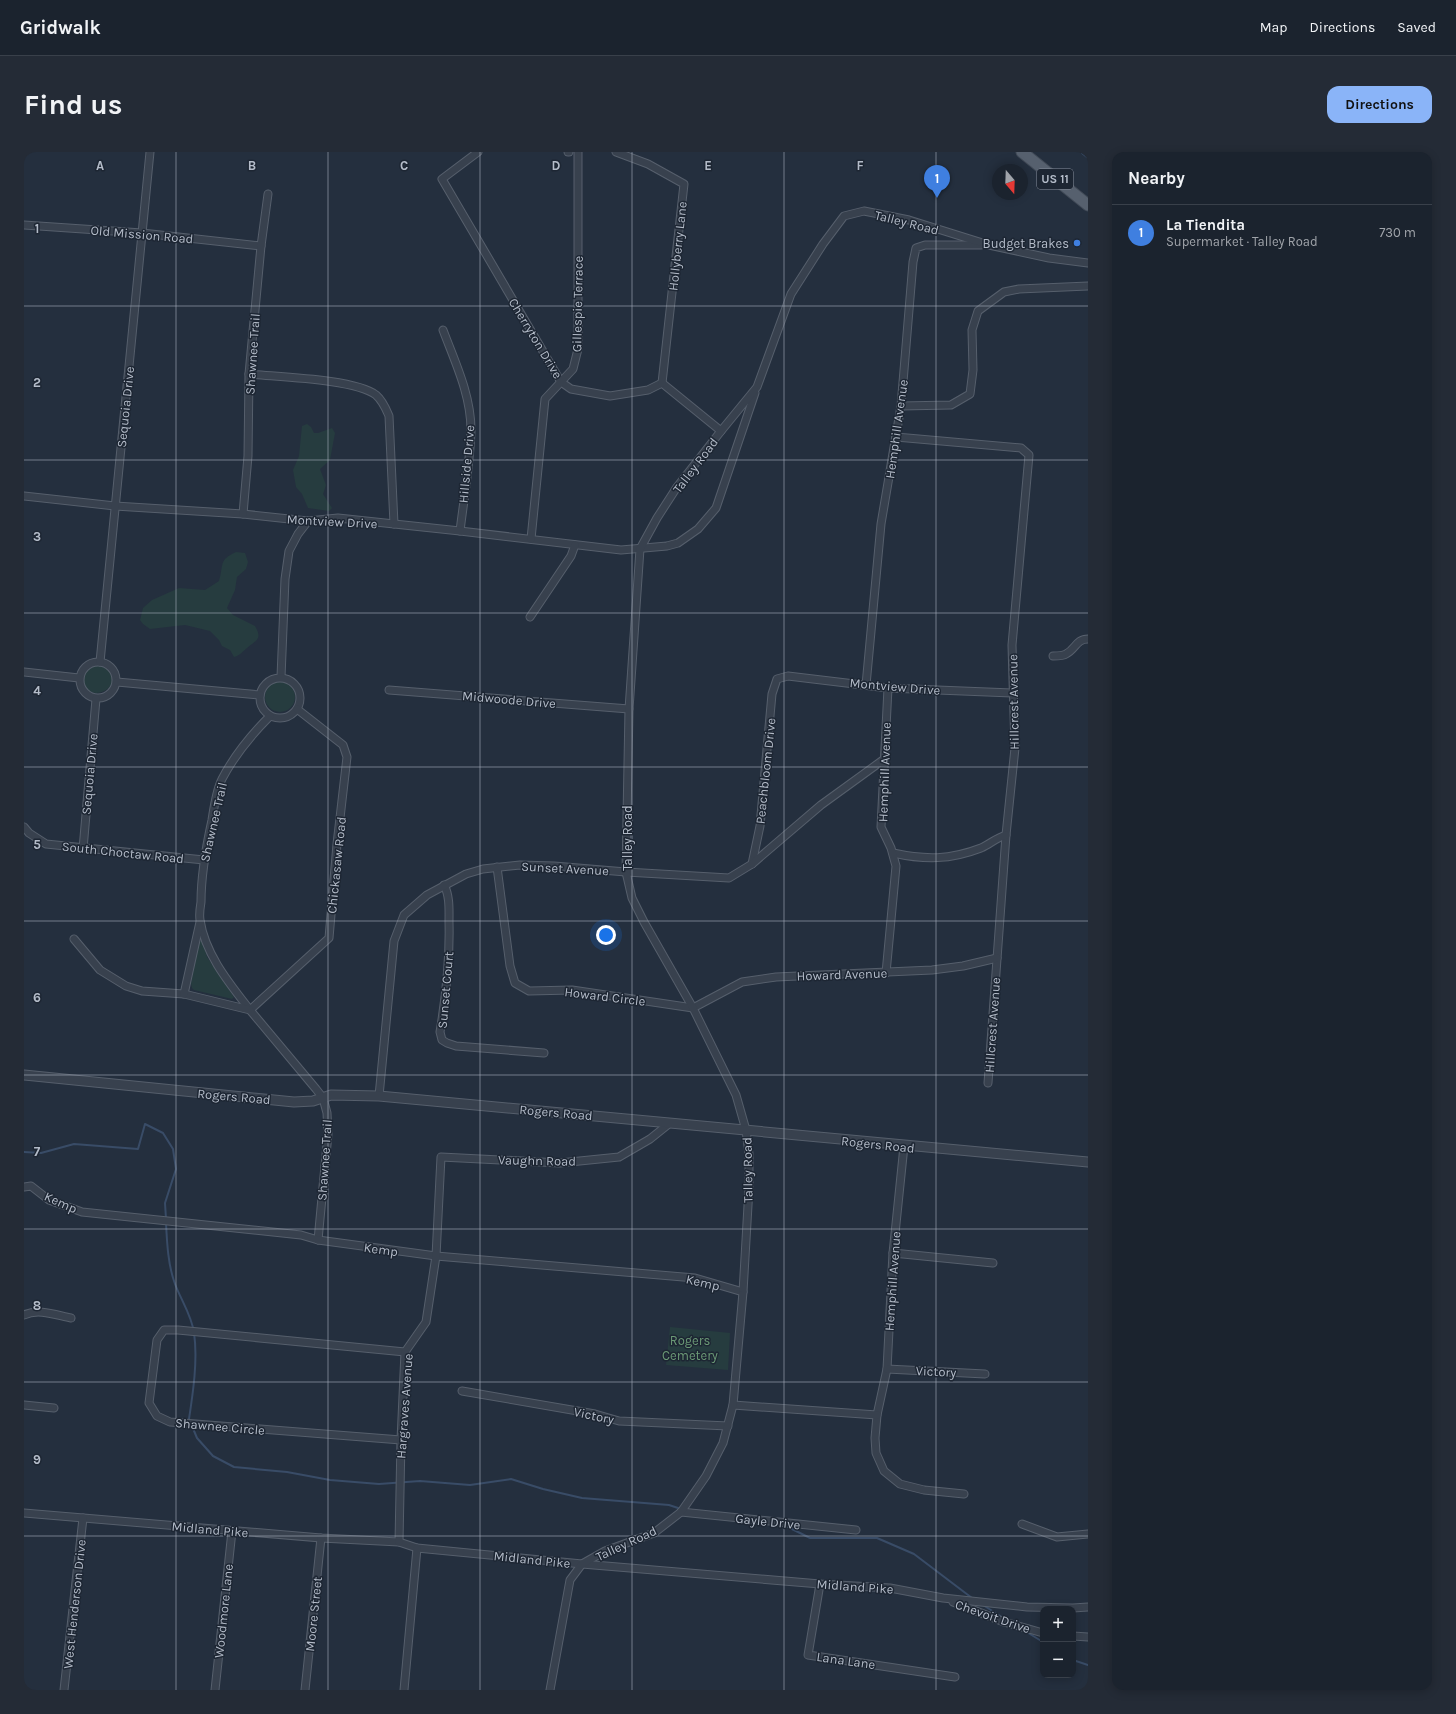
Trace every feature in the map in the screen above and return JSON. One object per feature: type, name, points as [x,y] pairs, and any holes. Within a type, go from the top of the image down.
[{"type":"main road","name":"US 11","points":[[1022,152],[1088,205]]},
{"type":"street","name":"Sequoia Drive","points":[[100,662],[150,152]]},
{"type":"street","name":"Cherryton Drive","points":[[478,152],[442,178],[561,382],[571,389],[610,396],[648,390],[662,383]]},
{"type":"street","name":"Gillespie Terrace","points":[[531,539],[545,399],[573,369],[578,349],[578,152]]},
{"type":"street","name":"Hollyberry Lane","points":[[616,152],[648,164],[684,184],[662,383]]},
{"type":"street","name":"Shawnee Trail","points":[[243,514],[248,456],[249,374],[261,246],[268,194]]},
{"type":"street","name":"Talley Road","points":[[640,549],[678,543],[698,530],[716,508],[757,387],[791,294],[823,244],[844,216],[864,211],[909,220],[989,245],[1049,258],[1088,263]]},
{"type":"street","name":"Old Mission Road","points":[[24,225],[142,233],[261,246]]},
{"type":"street","name":"Hemphill Avenue","points":[[866,685],[881,524],[901,406],[911,274],[916,248],[925,245],[989,245]]},
{"type":"street","points":[[901,406],[951,406],[970,394],[973,370],[972,330],[978,311],[1004,292],[1019,289],[1088,286]]},
{"type":"street","name":"Hillside Drive","points":[[443,330],[461,378],[467,402],[471,429],[460,531]]},
{"type":"street","points":[[249,374],[338,383],[362,388],[376,395],[382,401],[390,416],[394,524]]},
{"type":"street","points":[[662,383],[721,431]]},
{"type":"street","name":"Talley Road","points":[[550,1690],[570,1580],[582,1564],[605,1551],[654,1532],[681,1512],[706,1476],[723,1443],[733,1405],[750,1188],[749,1154],[746,1130],[736,1095],[693,1008],[641,917],[632,898],[626,872],[629,709],[640,549],[657,518],[677,487],[757,387]]},
{"type":"street","name":"Hillcrest Avenue","points":[[896,437],[1022,448],[1029,455],[1012,645],[1012,693],[1015,748],[1006,835],[988,1083]]},
{"type":"street","name":"Montview Drive","points":[[24,496],[115,506],[243,514],[308,521],[338,518],[621,550],[640,549]]},
{"type":"street","points":[[281,677],[285,579],[290,551],[298,534],[308,521]]},
{"type":"street","points":[[530,617],[571,556],[575,545]]},
{"type":"street","points":[[1053,656],[1067,654],[1077,642],[1082,639],[1088,639]]},
{"type":"street","points":[[100,662],[108,664],[114,671],[117,682],[113,692],[106,698],[96,699],[86,696],[80,687],[79,678],[82,670],[91,663],[100,662]]},
{"type":"street","points":[[24,672],[79,678]]},
{"type":"street","name":"Montview Drive","points":[[777,679],[788,676],[888,688],[1012,693]]},
{"type":"street","points":[[281,677],[287,678],[295,684],[300,691],[300,699],[297,709],[292,714],[283,718],[270,716],[263,710],[260,701],[262,688],[267,682],[274,678],[281,677]]},
{"type":"street","name":"Peachbloom Drive","points":[[752,864],[760,826],[772,694],[777,679]]},
{"type":"street","points":[[117,682],[260,695]]},
{"type":"street","name":"Hemphill Avenue","points":[[886,972],[896,866],[893,853],[881,827],[883,760],[888,688]]},
{"type":"street","name":"Midwoode Drive","points":[[389,690],[629,709]]},
{"type":"street","name":"Sequoia Drive","points":[[82,849],[96,699]]},
{"type":"street","name":"Chickasaw Road","points":[[250,1010],[329,938],[337,844],[347,757],[343,745],[297,709]]},
{"type":"street","name":"Shawnee Trail","points":[[184,994],[200,920],[204,860],[214,807],[222,780],[240,750],[256,730],[270,716]]},
{"type":"street","name":"Sunset Avenue","points":[[379,1096],[394,941],[404,915],[427,895],[466,874],[497,867],[520,865],[729,878],[752,864],[821,805],[883,760]]},
{"type":"street","name":"South Choctaw Road","points":[[24,826],[29,833],[46,844],[82,849],[204,860]]},
{"type":"street","points":[[893,853],[926,859],[949,858],[982,847],[996,838],[1006,835]]},
{"type":"street","name":"Howard Circle","points":[[497,867],[510,966],[516,983],[529,991],[572,990],[693,1008]]},
{"type":"street","name":"Sunset Court","points":[[444,886],[448,898],[450,942],[440,1032],[442,1040],[456,1046],[544,1053]]},
{"type":"street","name":"Shawnee Trail","points":[[200,920],[210,951],[223,975],[323,1098],[327,1113],[328,1134],[318,1240]]},
{"type":"street","points":[[74,939],[100,970],[126,986],[142,992],[184,994],[250,1010]]},
{"type":"street","name":"Howard Avenue","points":[[693,1008],[742,982],[776,976],[932,970],[963,966],[997,958]]},
{"type":"street","name":"Rogers Road","points":[[24,1075],[294,1102],[313,1101],[331,1095],[379,1096],[1088,1162]]},
{"type":"street","name":"Vaughn Road","points":[[441,1158],[560,1163],[619,1157],[650,1139],[670,1123]]},
{"type":"street","name":"Hemphill Avenue","points":[[904,1146],[893,1253],[887,1368],[877,1415],[875,1438],[876,1453],[884,1471],[900,1484],[924,1490],[964,1494]]},
{"type":"street","name":"Hargraves Avenue","points":[[399,1542],[400,1440],[405,1352],[426,1322],[436,1256],[441,1158]]},
{"type":"street","name":"Kemp","points":[[24,1187],[31,1186],[49,1200],[82,1212],[301,1235],[318,1240],[436,1256],[695,1278],[743,1292]]},
{"type":"street","points":[[893,1253],[993,1262]]},
{"type":"street","points":[[24,1315],[38,1312],[71,1318]]},
{"type":"street","name":"Shawnee Circle","points":[[400,1440],[170,1422],[157,1416],[149,1403],[157,1340],[164,1330],[405,1352]]},
{"type":"street","name":"Victory","points":[[887,1368],[985,1374]]},
{"type":"street","name":"Victory","points":[[462,1391],[595,1414],[619,1420],[728,1426]]},
{"type":"street","points":[[24,1405],[54,1408]]},
{"type":"street","points":[[733,1405],[877,1415]]},
{"type":"street","name":"Midland Pike","points":[[24,1512],[232,1531],[399,1542],[417,1548],[582,1564],[820,1584],[890,1588],[943,1598],[1027,1607],[1073,1608],[1088,1606]]},
{"type":"street","name":"Gayle Drive","points":[[681,1512],[856,1530]]},
{"type":"street","name":"West Henderson Drive","points":[[64,1690],[83,1518]]},
{"type":"street","points":[[1022,1524],[1057,1538],[1088,1534]]},
{"type":"street","name":"Woodmore Lane","points":[[215,1690],[232,1531]]},
{"type":"street","name":"Moore Street","points":[[305,1690],[321,1538]]},
{"type":"street","points":[[404,1690],[417,1548]]},
{"type":"street","name":"Lana Lane","points":[[820,1584],[808,1655],[955,1676]]},
{"type":"street","name":"Chevoit Drive","points":[[943,1598],[1004,1622],[1040,1632]]},
{"type":"street","points":[[1076,1636],[1088,1637]]},
{"type":"green space","points":[[307,424],[311,427],[314,433],[332,428],[335,433],[330,460],[320,469],[326,485],[323,494],[332,508],[329,511],[308,508],[302,494],[296,487],[293,470],[299,456],[302,426]]},
{"type":"green space","points":[[236,552],[245,553],[248,562],[246,569],[237,577],[235,590],[227,608],[233,615],[255,626],[258,634],[256,641],[240,654],[234,657],[230,650],[222,646],[219,640],[210,631],[185,625],[150,629],[140,620],[143,608],[152,600],[179,588],[205,590],[219,581],[224,560]]},
{"type":"green space","points":[[96,665],[108,670],[113,676],[113,682],[109,688],[102,692],[95,693],[88,690],[83,682],[86,670]]},
{"type":"green space","points":[[280,682],[291,686],[295,697],[291,708],[280,712],[269,708],[265,697],[269,686]]},
{"type":"green space","points":[[199,941],[202,941],[207,957],[234,997],[232,999],[194,990],[192,988],[191,983]]},
{"type":"green space","name":"Rogers Cemetery","points":[[670,1327],[730,1333],[728,1370],[666,1365]]},
{"type":"waterway","points":[[1082,153],[1088,158]]},
{"type":"waterway","points":[[24,1152],[41,1153],[74,1144],[138,1149],[145,1124],[163,1133],[173,1149],[176,1169],[165,1203],[166,1219]]},
{"type":"waterway","points":[[166,1223],[168,1254],[173,1277],[177,1290],[189,1314],[194,1333],[195,1365],[189,1419],[190,1422]]},
{"type":"waterway","points":[[192,1426],[197,1438],[213,1456],[234,1467],[287,1472],[330,1480],[379,1484],[420,1481],[470,1485],[511,1479],[543,1489],[582,1498],[669,1505],[681,1509]]},
{"type":"waterway","points":[[784,1525],[810,1538],[877,1538],[914,1554],[972,1598]]},
{"type":"waterway","points":[[983,1605],[1005,1619]]},
{"type":"waterway","points":[[1025,1631],[1040,1640]]},
{"type":"waterway","points":[[1076,1661],[1088,1665]]},
{"type":"place","name":"La Tiendita","points":[[937,198]]},
{"type":"place","name":"Budget Brakes","points":[[1077,243]]}]
